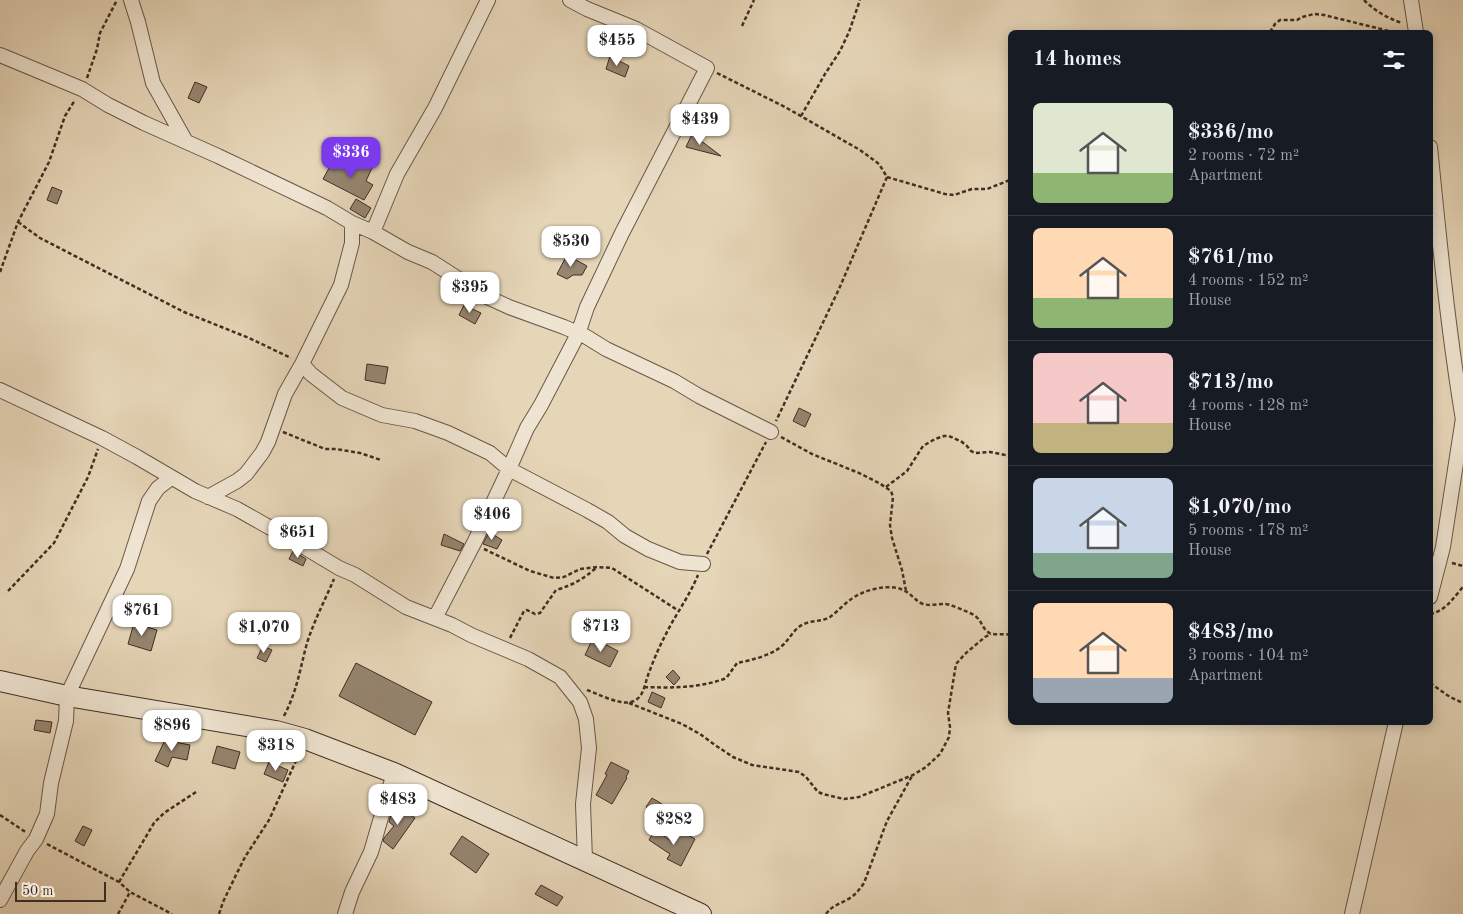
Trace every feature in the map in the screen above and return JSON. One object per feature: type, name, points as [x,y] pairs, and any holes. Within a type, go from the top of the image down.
[{"type":"street","points":[[131,0],[153,84],[185,140]]},
{"type":"street","points":[[373,232],[397,174],[435,108],[488,0]]},
{"type":"street","points":[[435,618],[473,544],[527,428],[578,334],[587,307],[622,233],[707,68],[636,29],[570,0]]},
{"type":"street","points":[[1411,0],[1415,30]]},
{"type":"street","points":[[0,55],[82,89],[108,105],[144,123],[185,140],[327,208],[408,252],[432,262],[485,296],[578,334],[771,432]]},
{"type":"street","points":[[1433,176],[1446,300],[1463,419],[1443,547],[1433,585]]},
{"type":"street","points":[[208,497],[246,474],[262,453],[285,394],[341,285],[352,243],[352,223]]},
{"type":"street","points":[[302,364],[311,374],[342,398],[382,415],[415,422],[448,433],[490,453],[509,469],[608,522],[625,536],[648,549],[680,562],[703,564]]},
{"type":"street","points":[[0,390],[102,438],[194,492],[237,510],[339,568],[355,575],[406,607],[528,659],[560,677],[580,702],[586,719],[589,748],[584,804],[584,860]]},
{"type":"street","points":[[0,900],[27,851],[36,839],[47,814],[51,783],[66,721],[67,696],[127,569],[149,501],[158,488],[171,478]]},
{"type":"street","points":[[0,681],[67,696],[276,731],[305,739],[394,773],[701,914]]},
{"type":"street","points":[[1352,914],[1395,725]]},
{"type":"street","points":[[345,914],[352,892],[371,852],[394,773]]},
{"type":"path","points":[[0,272],[18,222],[49,162],[65,116],[82,89],[97,49],[100,33],[118,0]]},
{"type":"path","points":[[742,26],[754,0]]},
{"type":"path","points":[[801,116],[840,51],[860,0]]},
{"type":"path","points":[[1364,0],[1389,19],[1415,30]]},
{"type":"path","points":[[1272,30],[1280,20],[1297,20],[1314,14],[1385,30]]},
{"type":"path","points":[[707,68],[801,116],[860,150],[879,164],[887,177],[954,195],[972,189],[987,189],[1008,181]]},
{"type":"path","points":[[628,703],[642,695],[664,636],[694,585],[771,432],[839,289],[887,177]]},
{"type":"path","points":[[18,222],[40,238],[184,312],[249,338],[302,364]]},
{"type":"path","points":[[272,430],[287,433],[325,449],[360,453],[381,460]]},
{"type":"path","points":[[771,432],[812,454],[859,473],[891,491],[893,497],[890,525],[906,591]]},
{"type":"path","points":[[886,488],[907,471],[923,446],[935,438],[949,436],[968,446],[975,454],[990,452],[1008,456]]},
{"type":"path","points":[[8,591],[54,543],[88,477],[102,438]]},
{"type":"path","points":[[473,544],[530,571],[554,578],[564,577],[580,569],[612,568],[679,611]]},
{"type":"path","points":[[504,649],[524,612],[527,610],[535,614],[540,613],[556,590],[581,580],[597,567]]},
{"type":"path","points":[[276,731],[291,702],[310,634],[339,568]]},
{"type":"path","points":[[644,687],[673,688],[697,686],[724,679],[736,663],[778,649],[803,624],[830,617],[852,598],[863,593],[891,587],[910,593],[918,602],[925,605],[948,604],[970,613],[981,620],[987,632],[991,634]]},
{"type":"path","points":[[1433,613],[1446,607],[1463,587]]},
{"type":"path","points":[[568,686],[628,703],[682,724],[734,757],[752,766],[799,772],[818,792],[844,799],[859,797],[912,775],[934,760],[945,746],[949,737],[948,713],[958,660],[991,634],[1008,635]]},
{"type":"path","points":[[1433,685],[1450,697],[1463,703]]},
{"type":"path","points":[[219,914],[244,857],[269,820],[305,739]]},
{"type":"path","points":[[826,914],[833,906],[854,895],[864,883],[886,821],[912,775]]},
{"type":"path","points":[[119,882],[154,823],[164,812],[196,792]]},
{"type":"path","points":[[0,815],[36,839],[119,882],[130,892],[172,914]]},
{"type":"path","points":[[118,914],[130,892]]},
{"type":"building","points":[[610,56],[629,66],[625,77],[606,69]]},
{"type":"building","points":[[195,82],[207,87],[199,103],[188,98]]},
{"type":"building","points":[[692,134],[721,156],[686,147]]},
{"type":"building","points":[[357,160],[372,168],[366,181],[373,185],[364,200],[323,179],[333,161],[352,171]]},
{"type":"building","points":[[52,187],[62,191],[57,204],[47,200]]},
{"type":"building","points":[[356,199],[371,208],[365,218],[350,209]]},
{"type":"building","points":[[567,255],[587,266],[582,275],[573,275],[567,279],[557,274]]},
{"type":"building","points":[[464,305],[481,313],[475,324],[459,315]]},
{"type":"building","points":[[367,364],[388,367],[385,384],[365,380]]},
{"type":"building","points":[[799,408],[811,414],[805,427],[793,421]]},
{"type":"building","points":[[489,532],[502,540],[497,549],[483,544]]},
{"type":"building","points":[[444,534],[464,544],[460,551],[441,545]]},
{"type":"building","points":[[293,551],[306,559],[303,566],[289,559]]},
{"type":"building","points":[[134,623],[157,630],[151,651],[128,644]]},
{"type":"building","points":[[593,638],[618,651],[610,667],[585,655]]},
{"type":"building","points":[[263,646],[272,650],[266,662],[257,658]]},
{"type":"building","points":[[356,663],[432,702],[415,735],[339,696]]},
{"type":"building","points":[[673,670],[680,678],[674,685],[666,677]]},
{"type":"building","points":[[652,692],[665,698],[661,708],[648,702]]},
{"type":"building","points":[[36,720],[52,722],[50,733],[34,730]]},
{"type":"building","points":[[165,740],[190,745],[187,760],[172,757],[168,767],[155,761]]},
{"type":"building","points":[[217,746],[240,752],[235,769],[212,763]]},
{"type":"building","points":[[269,762],[288,770],[283,782],[264,774]]},
{"type":"building","points":[[611,762],[629,771],[612,804],[596,795],[607,775],[605,774]]},
{"type":"building","points":[[652,798],[662,804],[655,813],[646,807]]},
{"type":"building","points":[[394,803],[415,818],[393,849],[383,841],[394,826],[389,822]]},
{"type":"building","points":[[83,826],[92,830],[84,846],[75,841]]},
{"type":"building","points":[[655,830],[674,843],[681,831],[695,839],[681,866],[667,859],[670,854],[649,840]]},
{"type":"building","points":[[462,836],[489,854],[476,873],[450,854]]},
{"type":"building","points":[[541,885],[563,897],[557,906],[535,894]]}]
